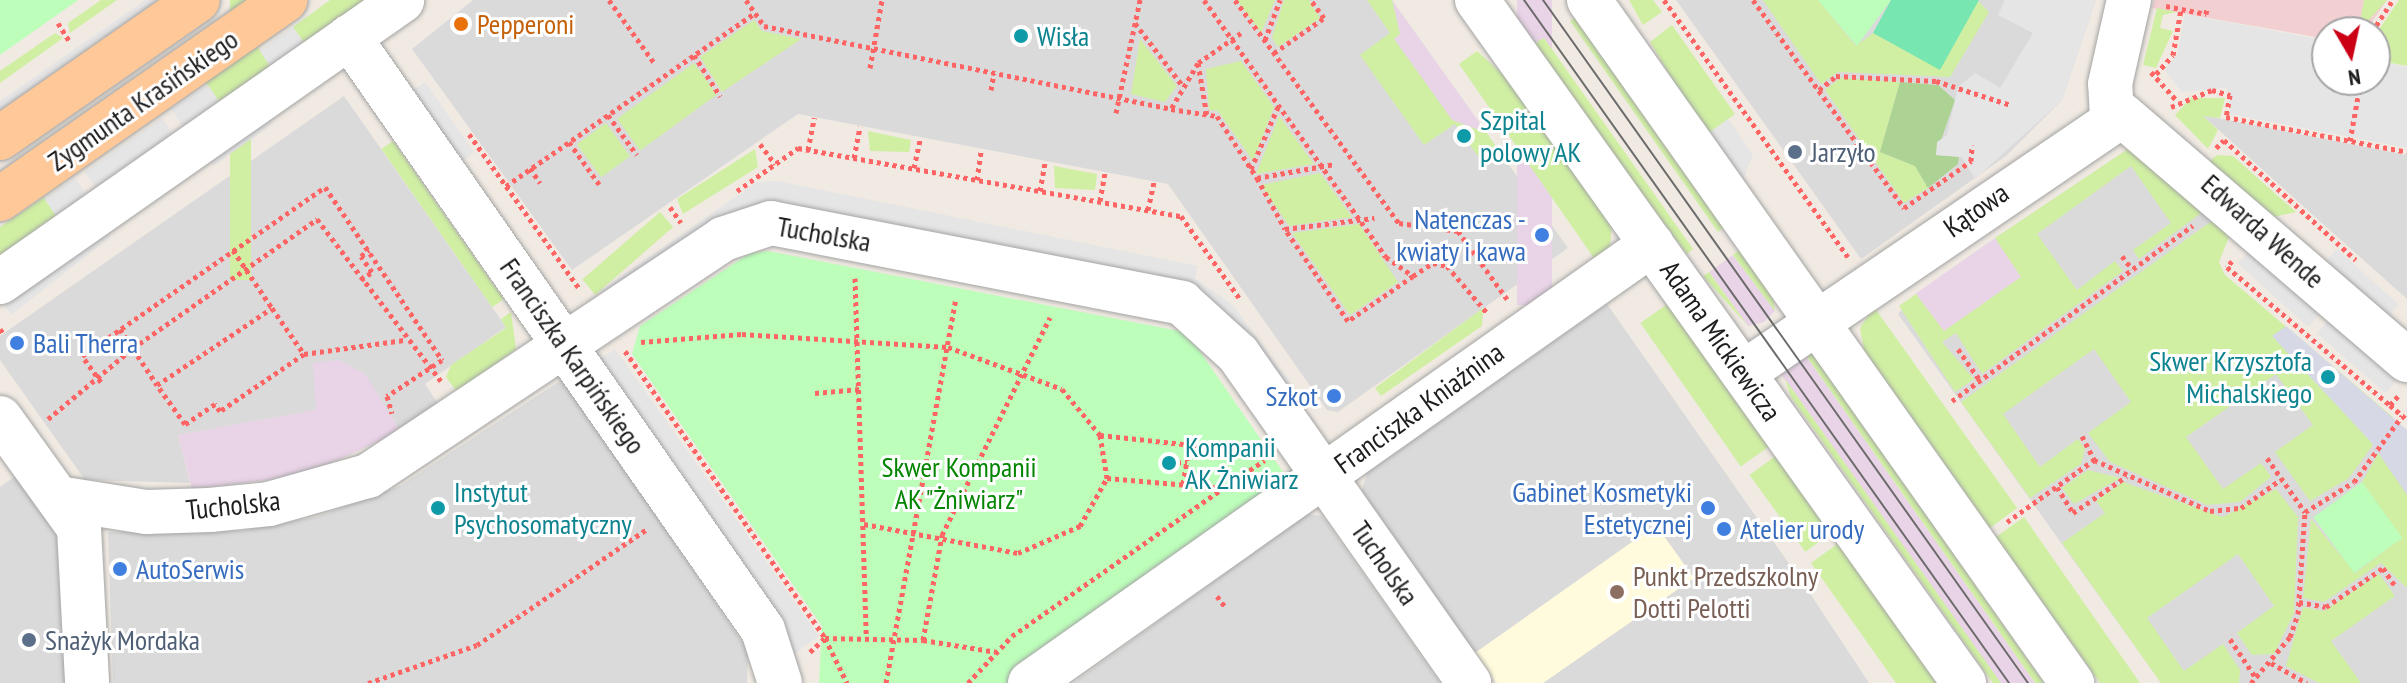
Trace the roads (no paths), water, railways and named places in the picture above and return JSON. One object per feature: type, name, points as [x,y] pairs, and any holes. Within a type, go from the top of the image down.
[{"type":"main road","name":"Zygmunta Krasińskiego","points":[[0,138],[198,0]]},
{"type":"main road","name":"Zygmunta Krasińskiego","points":[[0,199],[285,0]]},
{"type":"street","points":[[0,282],[402,0]]},
{"type":"street","name":"Adama Mickiewicza","points":[[1477,0],[1964,683]]},
{"type":"street","points":[[1589,0],[2072,683]]},
{"type":"street","points":[[2112,118],[2110,84],[2129,0]]},
{"type":"street","name":"Franciszka Karpińskiego","points":[[349,37],[772,646],[780,683]]},
{"type":"street","name":"Edwarda Wende","points":[[2112,118],[2133,117],[2407,360]]},
{"type":"street","name":"Kątowa","points":[[1743,373],[2112,118]]},
{"type":"street","name":"Tucholska","points":[[64,499],[146,512],[269,504],[329,491],[457,422],[565,344],[723,239],[748,225],[771,223],[1182,303],[1238,354],[1298,460],[1469,683]]},
{"type":"street","name":"Franciszka Kniaźnina","points":[[1030,683],[1298,460],[1652,244]]},
{"type":"street","points":[[0,418],[64,499],[84,551],[87,683]]},
{"type":"tram line","points":[[1524,0],[2009,683]]},
{"type":"tram line","points":[[1543,0],[2028,683]]},
{"type":"place","name":"Pepperoni","points":[[461,24]]},
{"type":"place","name":"Wisła","points":[[1021,36]]},
{"type":"place","name":"Szpital polowy AK","points":[[1464,136]]},
{"type":"place","name":"Jarzyło","points":[[1795,152]]},
{"type":"place","name":"Natenczas - kwiaty i kawa","points":[[1542,235]]},
{"type":"place","name":"Bali Therra","points":[[17,343]]},
{"type":"place","name":"Skwer Krzysztofa Michalskiego","points":[[2328,377]]},
{"type":"place","name":"Szkot","points":[[1334,396]]},
{"type":"place","name":"Kompanii AK Żniwiarz","points":[[1169,463]]},
{"type":"place","name":"Instytut Psychosomatyczny","points":[[438,508]]},
{"type":"place","name":"Gabinet Kosmetyki Estetycznej","points":[[1708,508]]},
{"type":"place","name":"Atelier urody","points":[[1724,529]]},
{"type":"place","name":"AutoSerwis","points":[[120,569]]},
{"type":"place","name":"Punkt Przedszkolny Dotti Pelotti","points":[[1617,592]]},
{"type":"place","name":"Snażyk Mordaka","points":[[29,640]]},
{"type":"park label","name":"Skwer Kompanii AK \"Żniwiarz\"","points":[[959,483]]}]
